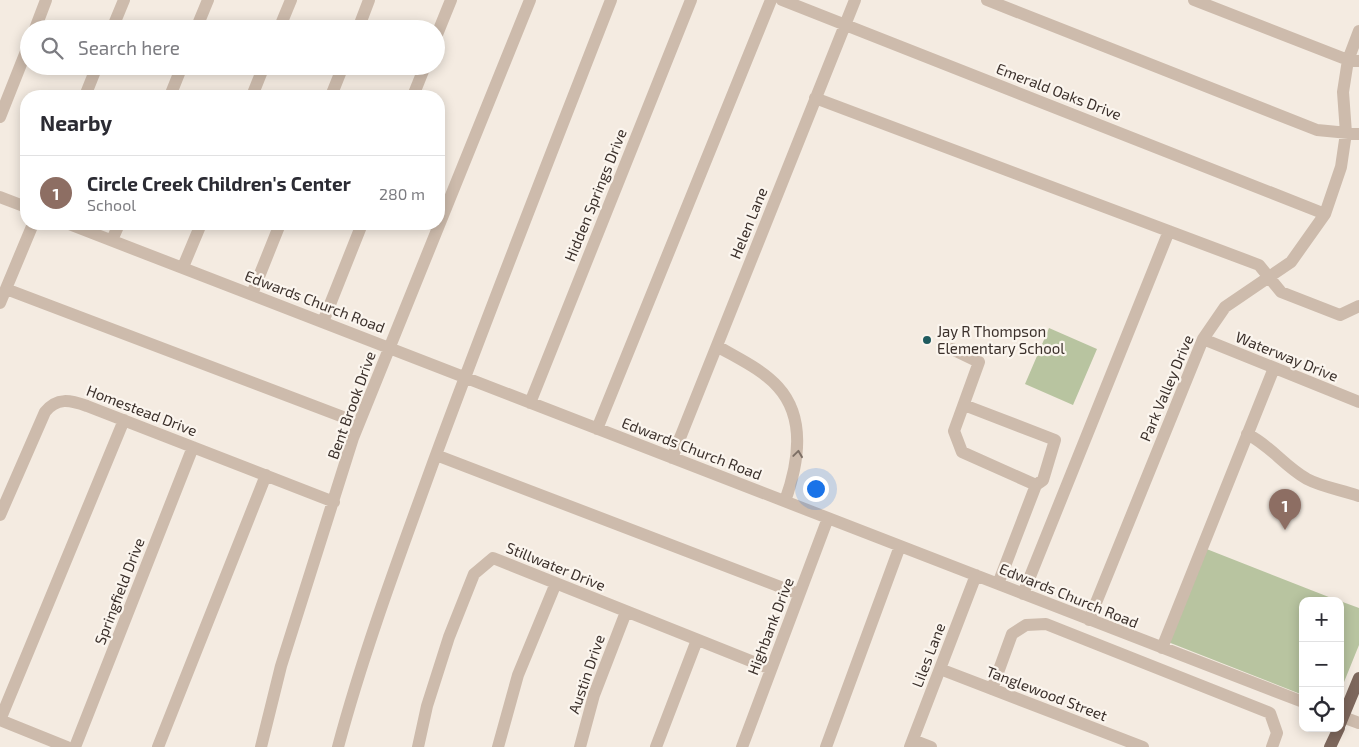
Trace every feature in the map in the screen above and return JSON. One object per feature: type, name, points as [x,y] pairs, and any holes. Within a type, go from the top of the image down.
[{"type":"main road","points":[[1344,714],[1359,678]]},
{"type":"main road","points":[[1330,747],[1336,732]]},
{"type":"street","points":[[38,20],[46,0]]},
{"type":"street","points":[[116,20],[124,0]]},
{"type":"street","points":[[200,20],[208,0]]},
{"type":"street","points":[[283,20],[291,0]]},
{"type":"street","points":[[361,20],[369,0]]},
{"type":"street","points":[[443,20],[451,0]]},
{"type":"street","name":"Bent Brook Drive","points":[[445,211],[530,0]]},
{"type":"street","points":[[338,747],[352,693],[378,614],[436,455],[611,0]]},
{"type":"street","name":"Hidden Springs Drive","points":[[530,403],[691,0]]},
{"type":"street","points":[[597,429],[771,0]]},
{"type":"street","name":"Emerald Oaks Drive","points":[[782,0],[1325,214]]},
{"type":"street","name":"Helen Lane","points":[[672,458],[855,0]]},
{"type":"street","points":[[987,0],[1317,130],[1359,134]]},
{"type":"street","points":[[1194,0],[1354,61]]},
{"type":"street","name":"Park Valley Drive","points":[[1089,620],[1203,339],[1225,307],[1291,262],[1325,214],[1341,167],[1346,133],[1343,92],[1354,61],[1359,31]]},
{"type":"street","points":[[0,117],[20,67]]},
{"type":"street","points":[[87,90],[93,75]]},
{"type":"street","points":[[172,90],[178,75]]},
{"type":"street","points":[[254,90],[260,75]]},
{"type":"street","points":[[333,90],[339,75]]},
{"type":"street","points":[[415,90],[421,75]]},
{"type":"street","points":[[815,98],[1259,265],[1281,292],[1340,315],[1359,306]]},
{"type":"street","points":[[0,197],[20,205]]},
{"type":"street","points":[[0,303],[30,230]]},
{"type":"street","name":"Edwards Church Road","points":[[85,230],[1299,700]]},
{"type":"street","points":[[112,240],[116,230]]},
{"type":"street","points":[[183,267],[198,230]]},
{"type":"street","points":[[252,294],[278,230]]},
{"type":"street","points":[[323,322],[360,230]]},
{"type":"street","name":"Bent Brook Drive","points":[[261,747],[264,727],[281,666],[360,423],[437,230]]},
{"type":"street","points":[[1023,594],[1169,231]]},
{"type":"street","points":[[6,289],[360,423]]},
{"type":"street","name":"Waterway Drive","points":[[1203,339],[1359,402]]},
{"type":"street","points":[[717,346],[762,372],[779,387],[792,409],[799,446],[795,475],[785,501]]},
{"type":"street","points":[[952,349],[979,362],[954,431],[962,452],[1036,485]]},
{"type":"street","points":[[1162,648],[1274,368]]},
{"type":"street","name":"Homestead Drive","points":[[0,515],[37,427],[52,404],[70,400],[334,502]]},
{"type":"street","points":[[964,405],[1055,440],[1043,480],[1036,485],[998,584]]},
{"type":"street","points":[[67,747],[0,720],[124,420]]},
{"type":"street","points":[[1247,434],[1262,441],[1307,479],[1359,496]]},
{"type":"street","name":"Springfield Drive","points":[[75,747],[193,447]]},
{"type":"street","points":[[436,455],[799,594]]},
{"type":"street","points":[[158,747],[266,475]]},
{"type":"street","name":"Highbank Drive","points":[[742,747],[828,518]]},
{"type":"street","points":[[826,747],[900,546]]},
{"type":"street","name":"Stillwater Drive","points":[[418,747],[427,706],[449,637],[478,570],[493,558],[771,669]]},
{"type":"street","name":"Liles Lane","points":[[912,743],[976,575]]},
{"type":"street","points":[[498,747],[518,675],[556,583]]},
{"type":"street","name":"Austin Drive","points":[[580,747],[594,695],[626,612]]},
{"type":"street","points":[[992,689],[1012,634],[1026,625],[1046,624],[1270,713],[1277,733],[1272,747]]},
{"type":"street","points":[[656,747],[697,640]]},
{"type":"street","name":"Tanglewood Street","points":[[940,669],[1143,747]]},
{"type":"street","points":[[1344,721],[1359,723]]},
{"type":"street","points":[[912,743],[931,747]]},
{"type":"green space","points":[[1049,328],[1097,349],[1073,405],[1025,384]]},
{"type":"green space","points":[[1204,548],[1329,597],[1299,597],[1299,693],[1168,642]]},
{"type":"green space","points":[[1344,602],[1359,608],[1359,645],[1344,682]]},
{"type":"place","name":"Jay R Thompson Elementary School","points":[[927,340]]},
{"type":"place","name":"Circle Creek Children's Center","points":[[1285,530]]}]
